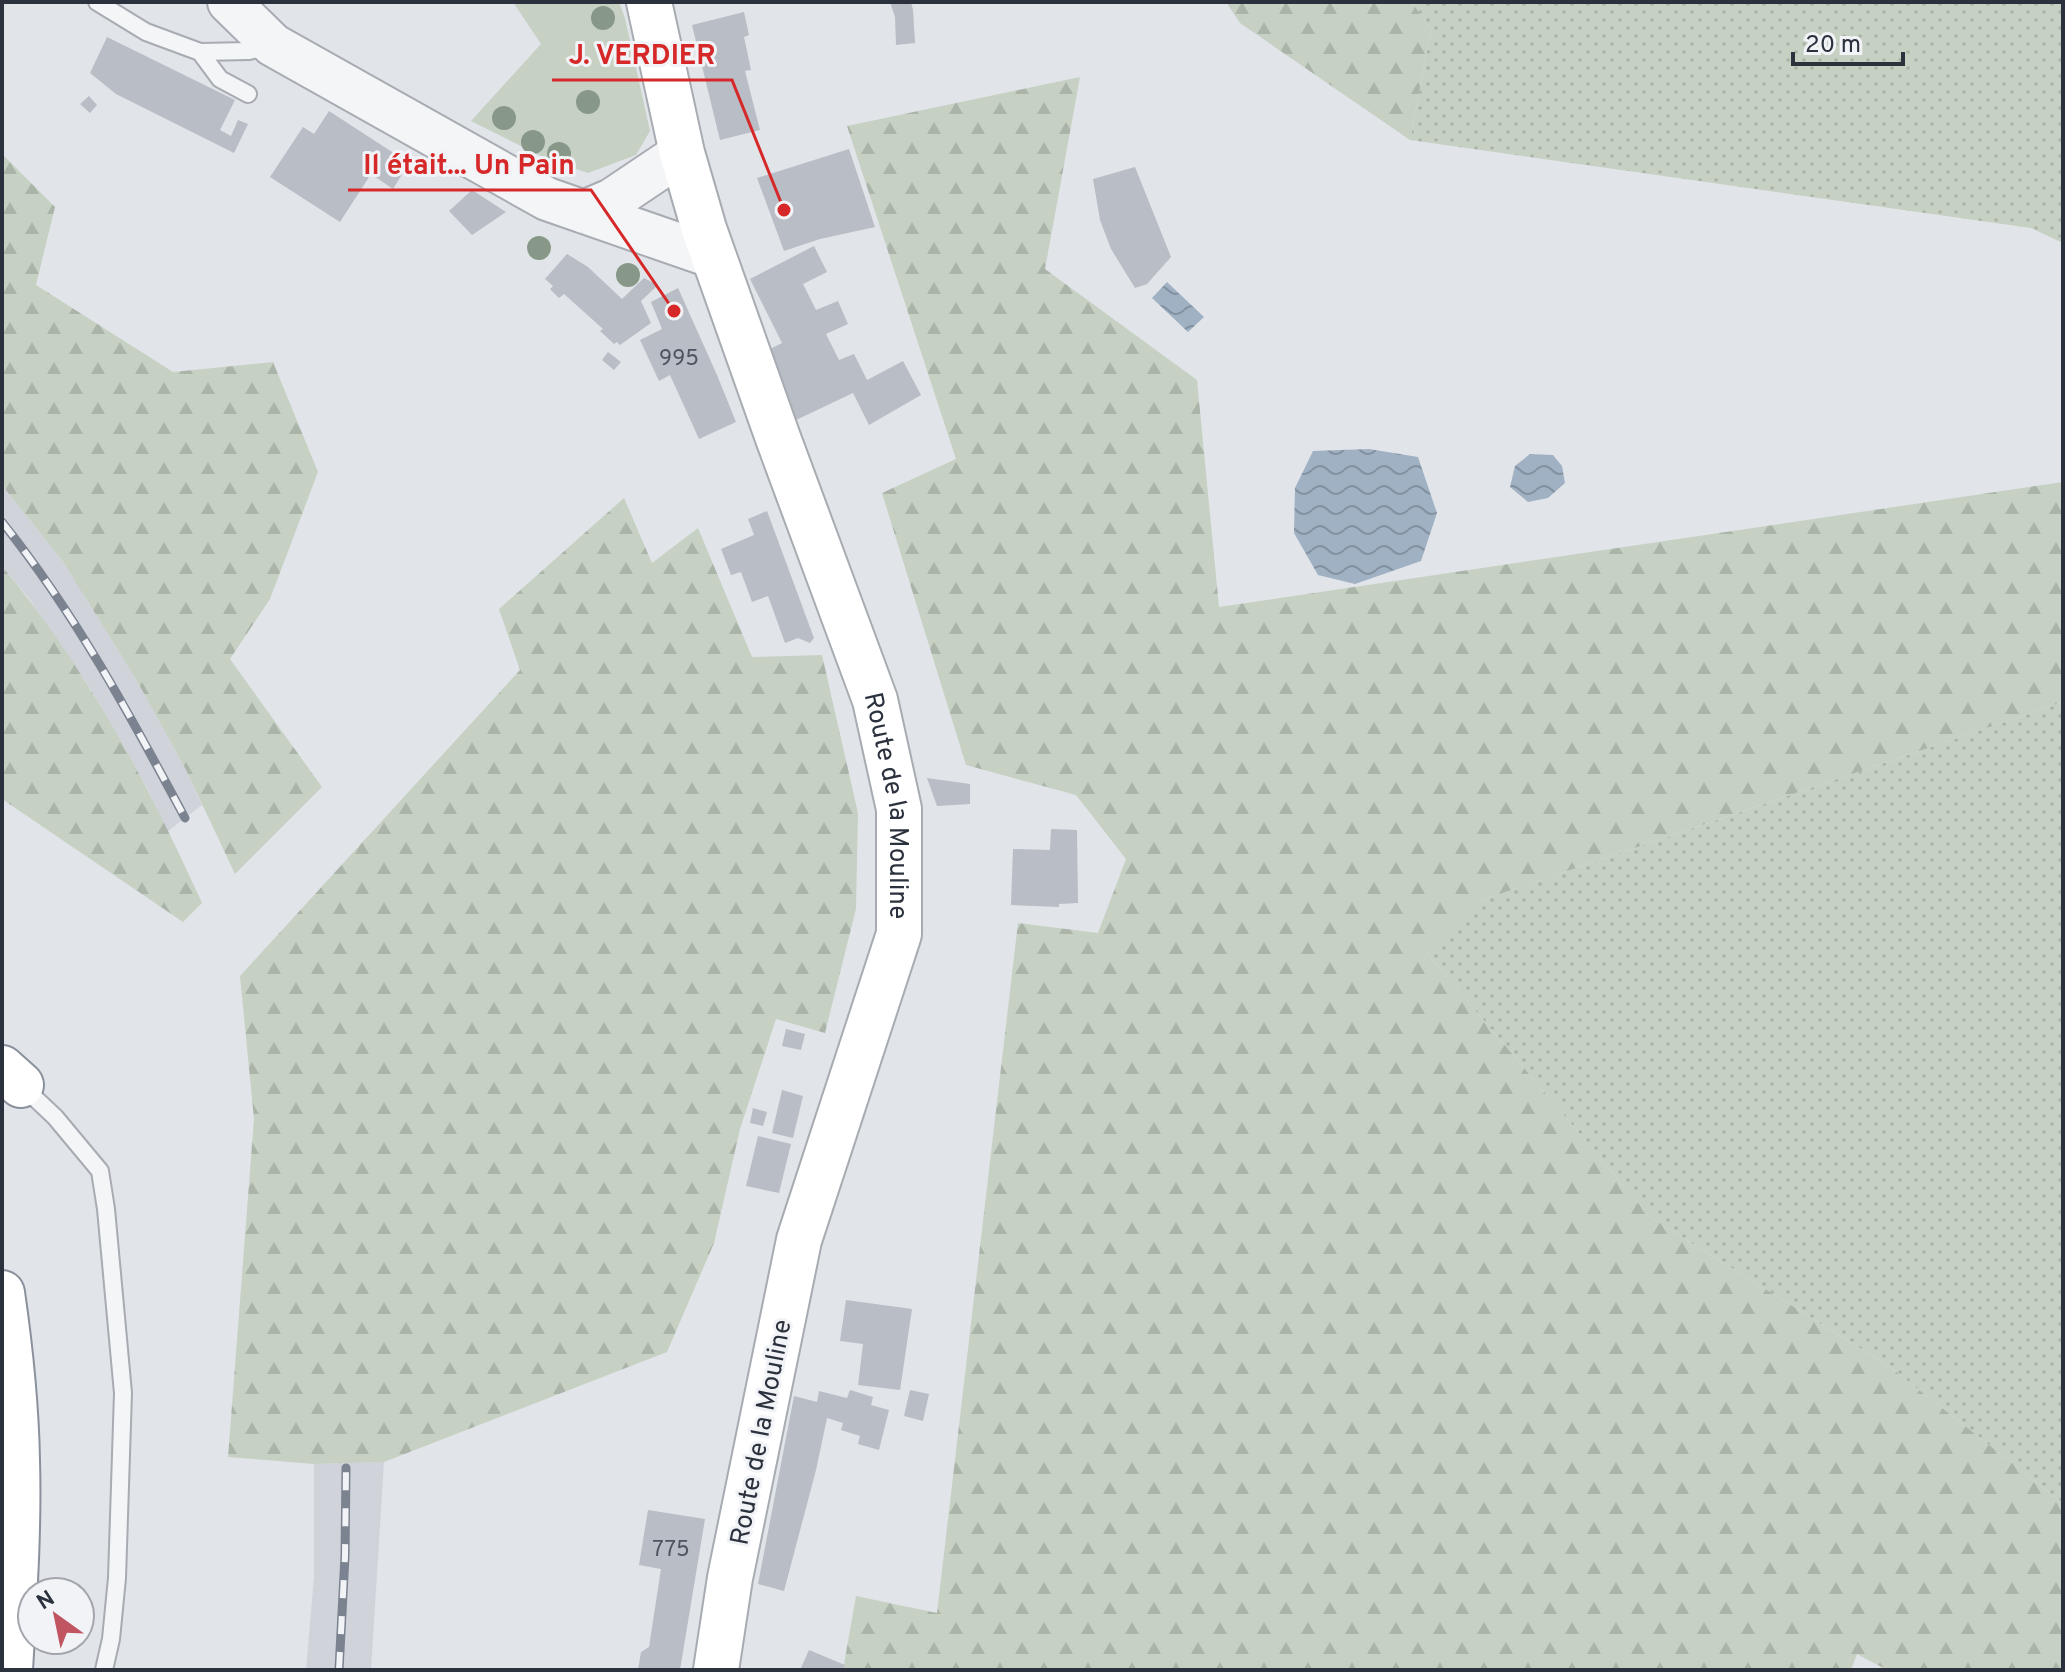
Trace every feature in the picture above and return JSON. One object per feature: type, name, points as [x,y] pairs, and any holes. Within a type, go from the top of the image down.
[{"type":"main road","name":"Route de la Mouline","points":[[649,2],[682,153],[714,257],[875,700],[899,809],[899,934],[799,1240],[730,1578],[716,1670]]},
{"type":"main road","points":[[2,1293],[17,1458],[17,1564],[10,1670]]},
{"type":"street","points":[[229,2],[273,45],[547,199],[714,257]]},
{"type":"street","points":[[584,212],[612,200],[682,153]]},
{"type":"lane","points":[[97,2],[146,32],[200,52],[249,51],[273,45]]},
{"type":"lane","points":[[200,52],[220,79],[248,94]]},
{"type":"lane","points":[[11,1077],[55,1117],[100,1171],[104,1196],[123,1393],[117,1578],[111,1639],[104,1670]]},
{"type":"shaded area","points":[[2,485],[64,563],[137,681],[186,770],[202,805],[168,831],[90,688],[28,597],[2,566]]},
{"type":"shaded area","points":[[384,1462],[371,1670],[306,1670],[314,1577],[314,1464]]},
{"type":"green space","points":[[513,2],[619,2],[650,131],[636,155],[588,173],[549,160],[471,121],[541,44]]},
{"type":"green space","points":[[1226,2],[1412,2],[1431,30],[1410,140],[1240,23]]},
{"type":"green space","points":[[1412,2],[2063,2],[2063,243],[2031,228],[1410,140],[1431,30]]},
{"type":"green space","points":[[1080,77],[1045,269],[1197,380],[1219,607],[2063,482],[2063,702],[1476,902],[1426,952],[1650,1217],[1890,1367],[2063,1503],[2063,1670],[1887,1670],[1857,1654],[1851,1670],[843,1670],[856,1596],[937,1613],[1018,923],[1098,933],[1126,859],[1076,795],[966,765],[882,493],[956,459],[847,126]]},
{"type":"green space","points":[[2,154],[55,207],[36,285],[173,372],[273,362],[318,472],[270,599],[230,659],[322,787],[235,874],[186,770],[137,681],[64,563],[2,485]]},
{"type":"green space","points":[[624,498],[652,563],[698,528],[752,657],[822,655],[858,813],[856,909],[825,1033],[776,1019],[740,1129],[714,1243],[667,1352],[384,1462],[314,1464],[228,1457],[254,1119],[240,976],[520,670],[499,609]]},
{"type":"green space","points":[[2,566],[80,672],[153,801],[202,903],[183,922],[2,799]]},
{"type":"green space","points":[[2063,702],[2063,1503],[1890,1367],[1650,1217],[1426,952],[1476,902]]},
{"type":"water","points":[[1167,282],[1204,317],[1188,332],[1152,298]]},
{"type":"water","points":[[1369,449],[1418,457],[1437,513],[1421,561],[1355,584],[1318,575],[1294,533],[1295,488],[1313,451]]},
{"type":"water","points":[[1530,454],[1553,455],[1562,466],[1565,483],[1548,498],[1528,502],[1510,487],[1515,466]]},
{"type":"building","points":[[890,2],[911,2],[915,43],[896,45],[895,17]]},
{"type":"building","points":[[744,12],[749,35],[744,37],[751,70],[745,71],[760,130],[720,140],[692,25]]},
{"type":"building","points":[[107,37],[235,100],[220,130],[231,136],[238,120],[248,124],[234,153],[116,94],[90,73]]},
{"type":"building","points":[[89,96],[97,105],[90,113],[80,104]]},
{"type":"building","points":[[329,111],[409,163],[393,189],[371,174],[340,222],[270,177],[303,127],[314,134]]},
{"type":"building","points":[[849,149],[875,227],[820,239],[784,251],[757,178]]},
{"type":"building","points":[[1135,167],[1171,257],[1147,284],[1135,288],[1111,249],[1100,220],[1093,179]]},
{"type":"building","points":[[472,190],[506,212],[472,235],[449,211]]},
{"type":"building","points":[[814,246],[827,272],[803,284],[816,310],[838,301],[848,324],[826,334],[839,360],[854,354],[867,380],[903,361],[921,395],[869,425],[853,393],[796,420],[768,350],[782,343],[750,279]]},
{"type":"building","points":[[567,254],[588,267],[622,299],[644,278],[658,285],[641,301],[651,323],[620,345],[617,342],[614,344],[600,331],[603,329],[564,294],[559,298],[550,289],[553,286],[545,279]]},
{"type":"building","points":[[678,288],[736,422],[699,439],[670,375],[659,381],[640,340],[662,329],[651,302]]},
{"type":"building","points":[[608,352],[621,362],[614,370],[602,360]]},
{"type":"building","points":[[767,511],[814,638],[810,643],[798,638],[785,643],[768,596],[752,602],[741,572],[731,575],[721,549],[754,535],[748,519]]},
{"type":"building","points":[[927,778],[970,784],[970,804],[937,806]]},
{"type":"building","points":[[1051,829],[1077,830],[1078,903],[1059,904],[1059,907],[1011,905],[1013,849],[1050,850]]},
{"type":"building","points":[[786,1029],[805,1034],[801,1050],[782,1046]]},
{"type":"building","points":[[782,1090],[803,1096],[793,1138],[772,1133]]},
{"type":"building","points":[[753,1108],[767,1112],[763,1126],[750,1123]]},
{"type":"building","points":[[758,1136],[791,1144],[779,1193],[746,1186]]},
{"type":"building","points":[[846,1300],[912,1309],[900,1390],[858,1385],[863,1344],[840,1341]]},
{"type":"building","points":[[850,1390],[873,1397],[871,1405],[889,1410],[879,1450],[858,1444],[860,1436],[841,1430],[843,1423],[827,1418],[784,1591],[758,1584],[794,1396],[817,1402],[819,1391],[847,1398]]},
{"type":"building","points":[[910,1390],[929,1394],[923,1421],[904,1416]]},
{"type":"building","points":[[648,1510],[705,1519],[680,1670],[638,1670],[641,1652],[649,1647],[661,1569],[639,1565]]},
{"type":"building","points":[[809,1650],[845,1665],[843,1670],[800,1670]]},
{"type":"railway","points":[[2,522],[77,628],[185,818]]},
{"type":"railway","points":[[339,1670],[346,1468]]},
{"type":"place","name":"J. VERDIER","points":[[784,210]]},
{"type":"place","name":"Il était... Un Pain","points":[[674,311]]}]
